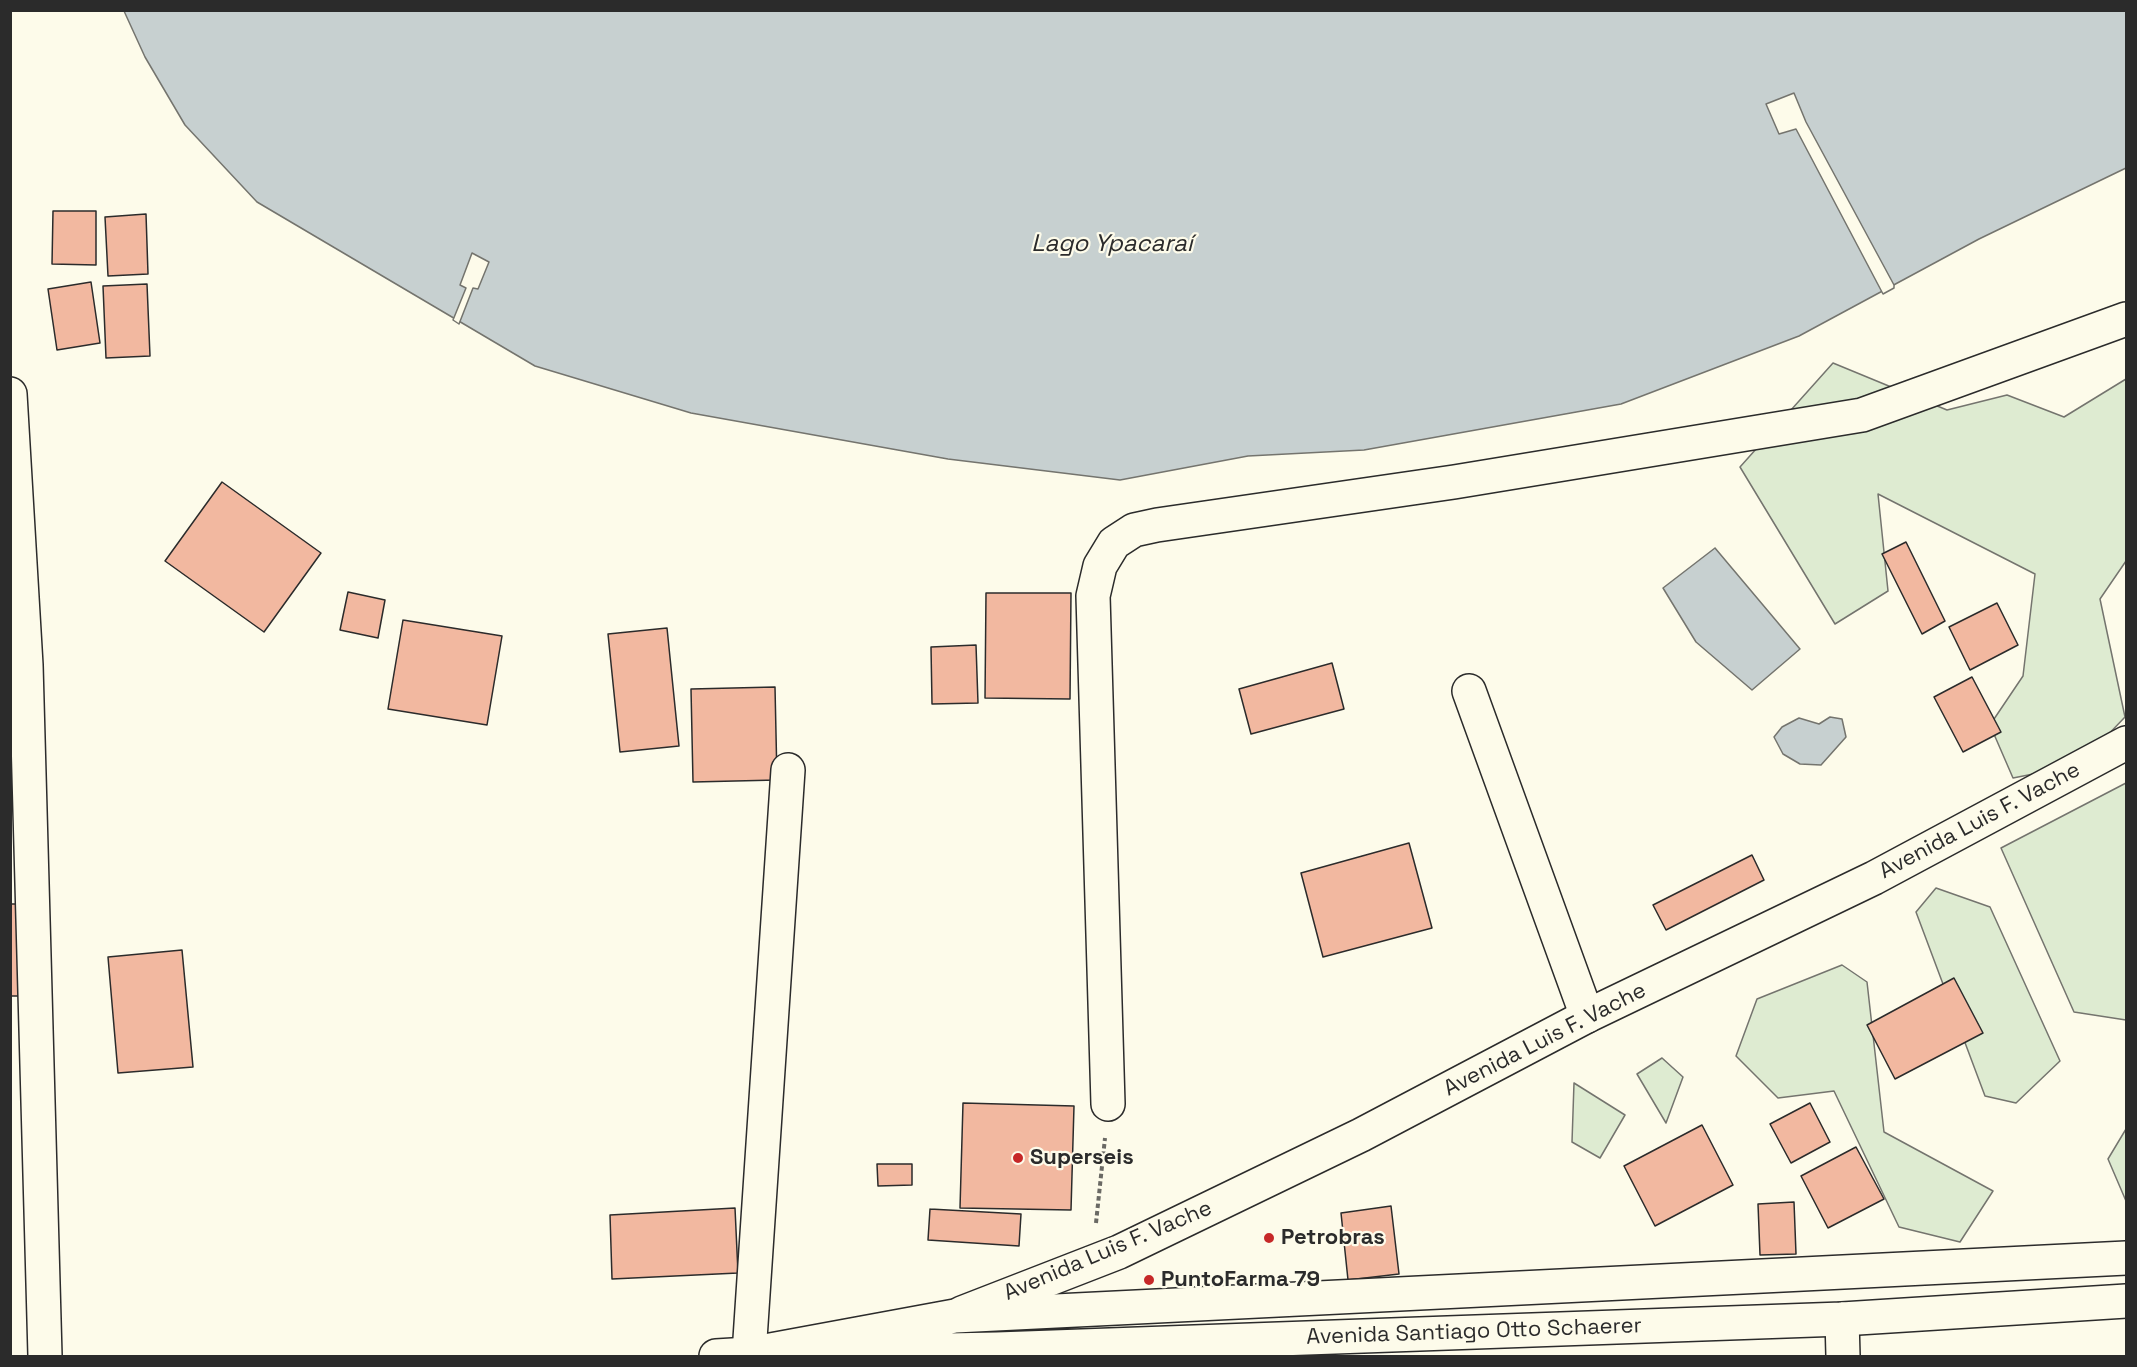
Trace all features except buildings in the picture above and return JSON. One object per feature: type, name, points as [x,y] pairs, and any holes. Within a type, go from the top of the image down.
[{"type":"street","points":[[1108,1104],[1093,596],[1100,566],[1114,543],[1134,530],[1157,525],[1455,482],[1862,415],[2127,319]]},
{"type":"street","points":[[10,394],[18,665],[45,1356]]},
{"type":"street","points":[[1469,691],[1587,1016]]},
{"type":"street","name":"Avenida Luis F. Vache","points":[[955,1316],[1130,1247],[1361,1135],[1587,1016],[1874,878],[2127,743]]},
{"type":"street","points":[[749,1354],[788,770]]},
{"type":"street","name":"Avenida Santiago Otto Schaerer","points":[[955,1316],[2127,1258]]},
{"type":"street","name":"Avenida Santiago Otto Schaerer","points":[[749,1354],[1008,1348],[1842,1319],[2127,1301]]},
{"type":"street","points":[[716,1356],[749,1354],[955,1316]]},
{"type":"street","points":[[1842,1319],[1843,1356]]},
{"type":"path","points":[[1092,1262],[1108,1104]]},
{"type":"green space","points":[[1833,363],[1947,410],[2007,395],[2064,417],[2126,379],[2126,561],[2100,599],[2125,717],[2079,765],[2013,778],[1990,725],[2023,676],[2035,574],[1878,494],[1888,591],[1835,624],[1740,467]]},
{"type":"green space","points":[[2126,783],[2126,1020],[2074,1012],[2001,848]]},
{"type":"green space","points":[[1936,888],[1990,907],[2060,1061],[2016,1103],[1985,1096],[1916,912]]},
{"type":"green space","points":[[1842,965],[1867,982],[1884,1132],[1993,1191],[1960,1242],[1899,1227],[1834,1091],[1778,1098],[1736,1056],[1757,999]]},
{"type":"green space","points":[[1662,1058],[1683,1077],[1666,1123],[1637,1074]]},
{"type":"green space","points":[[1574,1083],[1625,1115],[1600,1158],[1572,1142]]},
{"type":"green space","points":[[2126,1129],[2126,1201],[2108,1159]]},
{"type":"water","name":"Lago Ypacaraí","points":[[124,11],[2126,11],[2126,168],[1979,239],[1799,336],[1621,404],[1364,450],[1248,456],[1120,480],[948,459],[691,413],[535,366],[257,202],[185,125],[145,57]]},
{"type":"water","points":[[1715,548],[1800,649],[1752,690],[1696,642],[1663,588]]},
{"type":"water","points":[[1830,717],[1842,719],[1846,737],[1821,765],[1800,764],[1783,754],[1774,737],[1782,727],[1799,718],[1819,724]]},
{"type":"pier","points":[[1794,93],[1806,122],[1894,285],[1894,288],[1883,294],[1796,129],[1779,134],[1766,104]]},
{"type":"pier","points":[[472,253],[489,262],[478,289],[473,288],[459,324],[453,320],[466,288],[460,285]]},
{"type":"place","name":"Superseis","points":[[1018,1158]]},
{"type":"place","name":"Petrobras","points":[[1269,1238]]},
{"type":"place","name":"PuntoFarma 79","points":[[1149,1280]]}]
